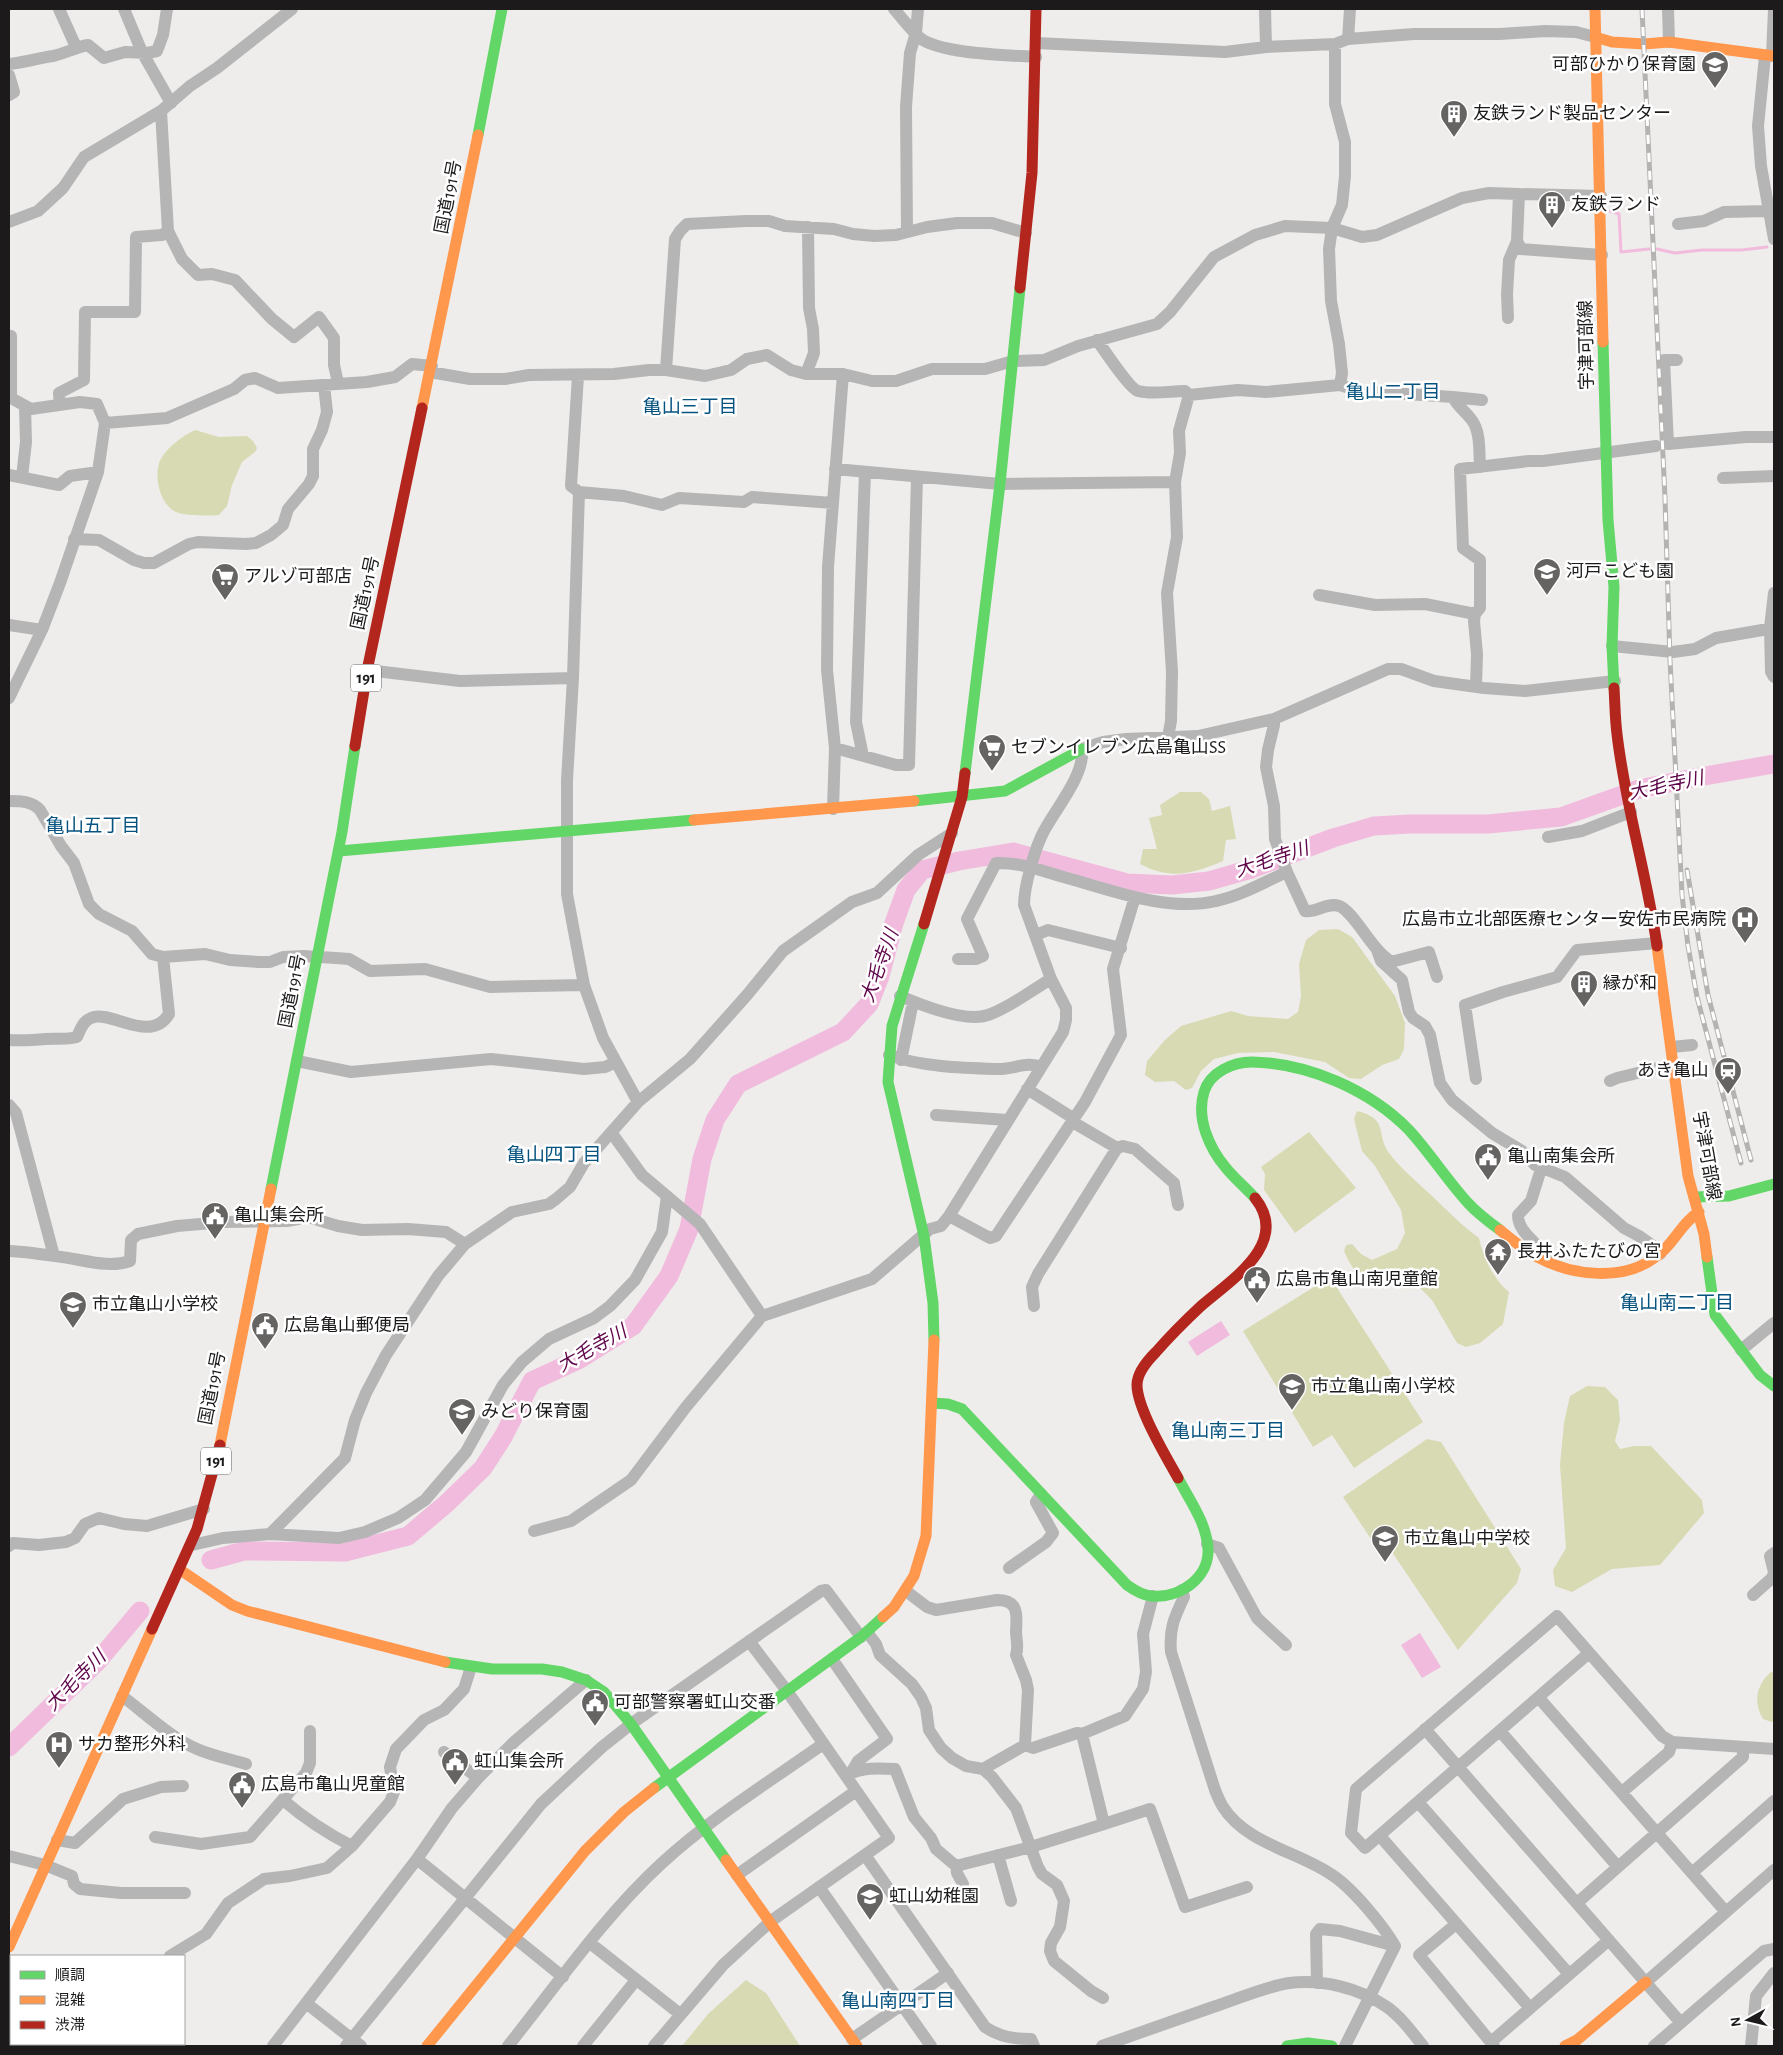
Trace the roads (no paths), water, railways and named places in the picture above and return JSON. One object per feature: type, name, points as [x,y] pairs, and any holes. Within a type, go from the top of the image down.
[{"type":"main road","name":"国道191号","points":[[9,1947],[179,1569],[192,1545],[204,1509],[216,1461],[265,1221],[330,887],[340,851],[343,816],[367,670],[468,189],[502,9]]},
{"type":"main road","points":[[427,2046],[585,1851],[624,1812],[668,1776],[864,1635],[894,1607],[914,1576],[926,1536],[935,1354],[933,1303],[924,1236],[888,1082],[895,1057],[892,1026],[962,797],[1000,484],[1032,173],[1036,9]]},
{"type":"main road","name":"宇津可部線","points":[[1595,9],[1608,520],[1614,587],[1612,646],[1617,734],[1625,782],[1634,810],[1652,910],[1688,1176],[1704,1234],[1711,1297],[1716,1315],[1760,1375],[1774,1386]]},
{"type":"main road","points":[[1595,37],[1612,42],[1644,44],[1669,42],[1770,56]]},
{"type":"main road","name":"宇津可部線","points":[[1614,681],[1634,769]]},
{"type":"main road","points":[[340,851],[567,833],[962,797],[1005,791],[1082,749]]},
{"type":"main road","points":[[932,1402],[948,1404],[962,1409],[1127,1585],[1140,1593],[1153,1596],[1182,1590],[1192,1584],[1207,1561],[1204,1527],[1142,1407],[1137,1384],[1140,1372],[1156,1350],[1245,1268],[1257,1254],[1267,1229],[1266,1218],[1262,1209],[1255,1198],[1226,1168],[1205,1129],[1202,1115],[1202,1101],[1210,1079],[1232,1064],[1245,1061],[1293,1068],[1318,1074],[1373,1101],[1402,1124],[1482,1216],[1529,1252],[1549,1262],[1587,1272],[1612,1274],[1628,1272],[1660,1254],[1671,1244],[1690,1217],[1699,1212]]},
{"type":"main road","points":[[1694,1196],[1729,1196],[1774,1184]]},
{"type":"main road","points":[[179,1569],[232,1605],[247,1611],[434,1661],[471,1667],[542,1669],[562,1672],[586,1680],[604,1692],[631,1724],[855,2043]]},
{"type":"main road","points":[[1565,2046],[1577,2040],[1646,1982]]},
{"type":"main road","points":[[1287,2046],[1308,2043],[1332,2046]]},
{"type":"street","points":[[59,9],[76,47]]},
{"type":"street","points":[[124,9],[166,107],[168,231],[182,259],[198,274],[212,274],[235,280],[272,319],[294,337],[319,317],[334,338],[334,365],[338,383]]},
{"type":"street","points":[[9,64],[26,63],[88,45],[104,58],[125,52],[147,53],[156,51],[163,35],[167,9]]},
{"type":"street","points":[[9,222],[38,212],[63,188],[84,157],[166,107],[190,86],[217,68],[292,9]]},
{"type":"street","points":[[894,9],[921,39],[932,44],[973,53],[1036,57]]},
{"type":"street","points":[[908,232],[906,107],[910,53],[916,33],[918,9]]},
{"type":"street","points":[[1265,9],[1266,46]]},
{"type":"street","points":[[1348,40],[1350,9]]},
{"type":"street","points":[[1668,9],[1669,42]]},
{"type":"street","points":[[1774,9],[1770,56],[1758,126],[1761,166],[1774,239]]},
{"type":"street","points":[[1036,43],[1225,52],[1266,46],[1335,44],[1348,40],[1414,34],[1500,34],[1545,31],[1576,32],[1595,37]]},
{"type":"street","points":[[1335,44],[1335,104],[1345,142],[1345,176],[1342,205],[1332,228],[1329,249],[1330,282],[1342,373],[1340,385]]},
{"type":"street","points":[[9,75],[14,92],[9,95]]},
{"type":"street","points":[[105,423],[167,418],[234,389],[246,380],[255,378],[278,388],[367,382],[395,377],[412,364],[470,379],[504,379],[529,375],[578,376],[649,370],[666,370],[705,376],[731,370],[747,359],[767,355],[791,370],[806,374],[842,374],[872,381],[896,382],[932,369],[985,369],[1013,361],[1044,360],[1097,340],[1157,324],[1170,312],[1214,257],[1255,235],[1285,226],[1332,228],[1362,237],[1377,235],[1462,198],[1489,193],[1601,196]]},
{"type":"street","points":[[1508,318],[1509,260],[1516,242],[1519,194]]},
{"type":"street","points":[[1678,224],[1704,221],[1724,212],[1769,211]]},
{"type":"street","points":[[666,370],[675,239],[680,230],[687,224],[769,221],[785,226],[808,227],[874,236],[896,235],[957,223],[992,222],[1026,233]]},
{"type":"street","points":[[806,374],[814,353],[810,308],[808,227]]},
{"type":"street","points":[[60,405],[59,393],[84,380],[85,312],[135,312],[136,237],[162,235],[168,231]]},
{"type":"street","points":[[1516,242],[1522,249],[1602,255]]},
{"type":"street","points":[[9,336],[11,336],[11,398],[31,409],[80,402],[96,404],[105,423],[98,472],[60,583],[42,630],[9,698]]},
{"type":"street","points":[[1097,340],[1122,372],[1129,385],[1137,391],[1185,391],[1189,395],[1238,390],[1266,392],[1340,385],[1359,391],[1482,400]]},
{"type":"street","points":[[1677,360],[1664,360],[1668,444],[1746,437],[1774,437]]},
{"type":"street","points":[[833,809],[835,748],[828,670],[828,567],[842,374]]},
{"type":"street","points":[[578,376],[570,486],[579,492],[624,496],[662,505],[679,498],[744,502],[752,497],[833,503]]},
{"type":"street","points":[[74,539],[99,540],[134,560],[154,563],[189,544],[198,542],[256,543],[271,535],[283,525],[288,509],[309,484],[313,476],[313,449],[322,430],[327,412],[324,385]]},
{"type":"street","points":[[1168,737],[1171,721],[1172,672],[1167,593],[1177,537],[1176,482],[1180,453],[1179,430],[1189,395]]},
{"type":"street","points":[[1452,397],[1455,403],[1472,420],[1476,428],[1480,467]]},
{"type":"street","points":[[22,477],[26,442],[25,406]]},
{"type":"street","points":[[1476,686],[1477,654],[1474,621],[1475,614],[1480,608],[1480,560],[1463,548],[1460,469],[1656,446]]},
{"type":"street","points":[[835,469],[1000,484],[1176,482]]},
{"type":"street","points":[[9,475],[59,485],[70,476],[98,472]]},
{"type":"street","points":[[863,756],[856,722],[865,472]]},
{"type":"street","points":[[1723,478],[1774,476]]},
{"type":"street","points":[[835,748],[896,765],[909,765],[917,477]]},
{"type":"street","points":[[579,492],[573,678],[567,780],[567,894],[584,985],[603,1038],[638,1102]]},
{"type":"street","points":[[1774,593],[1771,672],[1774,677]]},
{"type":"street","points":[[1319,595],[1375,605],[1425,604],[1475,614]]},
{"type":"street","points":[[9,625],[42,630]]},
{"type":"street","points":[[1612,646],[1673,652],[1695,649],[1716,638],[1772,628]]},
{"type":"street","points":[[534,1531],[571,1521],[631,1480],[686,1407],[762,1316],[872,1280],[930,1229],[941,1226],[950,1216],[1007,1120],[1063,1032],[1066,1008],[1051,979],[1024,905],[1024,892],[1041,838],[1065,797],[1083,759],[1082,749],[1103,742],[1198,736],[1274,719],[1388,669],[1401,669],[1434,680],[1525,691],[1614,681]]},
{"type":"street","points":[[367,670],[460,681],[573,678]]},
{"type":"street","points":[[1274,719],[1266,767],[1274,806],[1275,839],[1286,870],[1305,911],[1309,912],[1331,905],[1339,906],[1377,950],[1391,962],[1429,952],[1437,977]]},
{"type":"street","points":[[9,801],[22,801],[36,806],[40,810],[61,846],[74,863],[89,904],[99,914],[132,931],[152,954],[163,957],[205,954],[230,960],[270,962],[283,957],[318,956],[349,959],[370,971],[425,969],[490,987],[584,985]]},
{"type":"street","points":[[1548,837],[1582,831],[1634,810]]},
{"type":"street","points":[[270,1534],[345,1458],[355,1420],[366,1392],[386,1355],[438,1276],[465,1244],[512,1212],[549,1204],[556,1199],[570,1187],[584,1163],[638,1102],[690,1059],[783,951],[852,902],[877,893],[918,855],[951,837]]},
{"type":"street","points":[[958,959],[976,959],[983,956],[967,919],[996,863],[1006,862],[1033,865],[1135,897],[1187,904],[1216,902],[1248,890],[1286,870]]},
{"type":"street","points":[[950,1216],[990,1238],[996,1236],[1085,1102],[1121,1035],[1113,969],[1121,948],[1135,897]]},
{"type":"street","points":[[1036,936],[1048,930],[1121,948]]},
{"type":"street","points":[[1476,1079],[1465,1005],[1557,977],[1577,950],[1657,943]]},
{"type":"street","points":[[1377,950],[1381,961],[1402,980],[1409,1012],[1413,1018],[1425,1026],[1430,1035],[1440,1084],[1452,1100],[1480,1124],[1522,1151],[1541,1168],[1565,1177],[1624,1228],[1653,1246],[1660,1254]]},
{"type":"street","points":[[9,1040],[29,1042],[77,1037],[81,1026],[91,1018],[98,1017],[144,1027],[153,1026],[165,1020],[169,1014],[163,957]]},
{"type":"street","points":[[900,996],[933,1010],[967,1016],[986,1016],[1051,979]]},
{"type":"street","points":[[913,1002],[895,1057],[908,1062],[1002,1069],[1034,1064],[1041,1067]]},
{"type":"street","points":[[1672,1047],[1692,1045]]},
{"type":"street","points":[[297,1061],[351,1072],[491,1060],[584,1069],[604,1068],[616,1062]]},
{"type":"street","points":[[1610,1081],[1674,1064]]},
{"type":"street","points":[[1027,1089],[1073,1118],[1076,1124],[1117,1148]]},
{"type":"street","points":[[9,1105],[16,1113],[54,1256]]},
{"type":"street","points":[[936,1115],[1007,1120]]},
{"type":"street","points":[[611,1132],[642,1175],[700,1224],[762,1316]]},
{"type":"street","points":[[1034,1306],[1032,1287],[1038,1274],[1117,1148],[1123,1146],[1136,1149],[1174,1184],[1178,1205]]},
{"type":"street","points":[[1541,1168],[1531,1202],[1518,1215],[1518,1222],[1522,1229],[1545,1252],[1549,1262]]},
{"type":"street","points":[[192,1545],[223,1538],[270,1534],[339,1538],[365,1532],[398,1518],[425,1500],[466,1452],[503,1385],[522,1362],[549,1339],[594,1318],[610,1306],[635,1280],[662,1232],[670,1199]]},
{"type":"street","points":[[9,1251],[108,1265],[120,1265],[130,1261],[131,1240],[138,1234],[178,1226],[287,1221],[308,1217],[338,1226],[362,1230],[408,1229],[446,1232],[465,1244]]},
{"type":"street","points":[[1741,1350],[1774,1323]]},
{"type":"street","points":[[1009,1568],[1046,1542],[1053,1533],[1036,1502],[1041,1494]]},
{"type":"street","points":[[9,1546],[13,1544],[39,1546],[66,1542],[75,1538],[85,1524],[99,1518],[124,1524],[147,1526],[204,1509]]},
{"type":"street","points":[[1207,1544],[1219,1548],[1257,1618],[1286,1645]]},
{"type":"street","points":[[1752,1594],[1772,1578],[1774,1572],[1770,1556],[1774,1553]]},
{"type":"street","points":[[306,2003],[353,2044],[464,1898],[541,1804],[602,1747],[631,1724],[820,1591],[826,1590],[864,1635],[876,1644],[880,1655],[912,1684],[926,1708],[929,1730],[941,1748],[952,1758],[966,1766],[983,1769],[992,1777],[1016,1808],[1038,1867],[1042,1874],[1057,1885],[1064,1901],[1060,1927],[1051,1944],[1050,1951],[1054,1960],[1091,1991],[1103,1998]]},
{"type":"street","points":[[1182,1590],[1184,1597],[1173,1622],[1170,1636],[1171,1652],[1215,1790],[1223,1807],[1236,1822],[1252,1834],[1330,1873],[1343,1884],[1388,1934],[1395,1946]]},
{"type":"street","points":[[906,1591],[927,1607],[936,1610],[997,1600],[1006,1600],[1011,1603],[1018,1617],[1016,1634],[1018,1647],[1016,1655],[1028,1690],[1024,1745]]},
{"type":"street","points":[[983,1769],[1024,1745],[1033,1748],[1077,1733],[1082,1734],[1125,1716],[1143,1689],[1146,1672],[1144,1634],[1153,1596]]},
{"type":"street","points":[[1589,1653],[1365,1848],[1351,1833],[1356,1789],[1557,1616],[1662,1736],[1672,1742],[1774,1749]]},
{"type":"street","points":[[654,2046],[723,1966],[770,1921],[889,1838],[856,1791],[848,1774],[823,1744],[787,1691],[749,1641]]},
{"type":"street","points":[[832,1659],[887,1739],[858,1761],[848,1774]]},
{"type":"street","points":[[172,1955],[206,1934],[228,1903],[264,1879],[290,1876],[327,1868],[352,1846],[390,1802],[394,1792],[390,1767],[396,1749],[424,1720],[444,1710],[464,1689],[471,1667]]},
{"type":"street","points":[[272,2046],[416,1859],[452,1808],[478,1778],[514,1742],[586,1680]]},
{"type":"street","points":[[122,1696],[152,1718],[167,1732],[197,1749],[246,1764]]},
{"type":"street","points":[[1539,1698],[1726,1912]]},
{"type":"street","points":[[1425,1729],[1681,2022]]},
{"type":"street","points":[[155,1837],[201,1844],[250,1837],[306,1773],[310,1763],[310,1731]]},
{"type":"street","points":[[1500,1731],[1618,1867]]},
{"type":"street","points":[[1082,1734],[1104,1824]]},
{"type":"street","points":[[1622,1792],[1669,1752],[1672,1742]]},
{"type":"street","points":[[508,2046],[590,1943],[642,1882],[704,1828],[823,1744]]},
{"type":"street","points":[[1577,1903],[1743,1757],[1743,1748]]},
{"type":"street","points":[[444,1752],[478,1778]]},
{"type":"street","points":[[848,1774],[872,1768],[895,1769],[914,1817],[936,1849],[956,1866],[957,1873],[963,1884]]},
{"type":"street","points":[[57,1840],[75,1843],[123,1799],[161,1787],[183,1786]]},
{"type":"street","points":[[737,1875],[856,1791]]},
{"type":"street","points":[[283,1800],[310,1821],[352,1846]]},
{"type":"street","points":[[1693,1872],[1774,1801]]},
{"type":"street","points":[[1418,1802],[1569,1974]]},
{"type":"street","points":[[956,1866],[1031,1847],[1150,1809],[1184,1907],[1247,1887]]},
{"type":"street","points":[[1380,1836],[1530,2008]]},
{"type":"street","points":[[866,1855],[985,2027],[997,2035],[1014,2039],[1031,2039],[1034,2046]]},
{"type":"street","points":[[998,1855],[1011,1901]]},
{"type":"street","points":[[9,1856],[45,1865],[72,1876],[74,1884],[80,1889],[121,1893],[185,1893]]},
{"type":"street","points":[[416,1859],[563,1977]]},
{"type":"street","points":[[1646,1982],[1774,1870]]},
{"type":"street","points":[[819,1887],[931,2046]]},
{"type":"street","points":[[1456,1924],[1419,1955],[1492,2044],[1530,2008],[1609,1940]]},
{"type":"street","points":[[1317,1983],[1316,1934],[1320,1929],[1340,1931],[1395,1946]]},
{"type":"street","points":[[590,1943],[680,2014]]},
{"type":"street","points":[[1346,2046],[1395,1946]]},
{"type":"street","points":[[1654,2046],[1764,1951],[1774,1949]]},
{"type":"street","points":[[855,2043],[902,2004],[948,1973]]},
{"type":"street","points":[[1751,2046],[1756,1996],[1774,1973]]},
{"type":"street","points":[[582,2046],[636,1980]]},
{"type":"street","points":[[1102,2046],[1260,1990],[1288,1984],[1317,1983],[1355,1990],[1387,2007],[1408,2026],[1423,2046]]},
{"type":"waterway","points":[[1610,211],[1619,214],[1621,252],[1649,249]]},
{"type":"waterway","points":[[1657,249],[1675,253],[1767,247]]},
{"type":"waterway","name":"大毛寺川","points":[[211,1560],[244,1551],[345,1552],[408,1536],[447,1503],[483,1468],[503,1437],[532,1381],[580,1359],[633,1326],[669,1276],[689,1229],[702,1159],[715,1120],[738,1084],[843,1032],[869,1004],[880,976],[894,923],[906,890],[922,870],[959,861],[1013,852],[1127,883],[1172,885],[1209,881],[1251,869],[1333,838],[1374,826],[1488,824],[1561,817],[1639,789],[1774,764]]},
{"type":"waterway","name":"大毛寺川","points":[[9,1747],[98,1661],[140,1611]]},
{"type":"railway","points":[[1642,9],[1682,895],[1697,997],[1741,1163]]},
{"type":"railway","points":[[1687,870],[1708,995],[1751,1160]]},
{"type":"place","name":"可部ひかり保育園","points":[[1715,89]]},
{"type":"place","name":"友鉄ランド製品センター","points":[[1454,138]]},
{"type":"place","name":"友鉄ランド","points":[[1552,229]]},
{"type":"place","name":"河戸こども園","points":[[1547,596]]},
{"type":"place","name":"アルゾ可部店","points":[[225,601]]},
{"type":"place","name":"セブンイレブン広島亀山SS","points":[[992,772]]},
{"type":"place","name":"広島市立北部医療センター安佐市民病院","points":[[1745,944]]},
{"type":"place","name":"縁が和","points":[[1584,1008]]},
{"type":"place","name":"あき亀山","points":[[1728,1095]]},
{"type":"place","name":"亀山南集会所","points":[[1488,1181]]},
{"type":"place","name":"亀山集会所","points":[[215,1240]]},
{"type":"place","name":"長井ふたたびの宮","points":[[1498,1276]]},
{"type":"place","name":"広島市亀山南児童館","points":[[1257,1304]]},
{"type":"place","name":"市立亀山小学校","points":[[73,1329]]},
{"type":"place","name":"広島亀山郵便局","points":[[265,1350]]},
{"type":"place","name":"市立亀山南小学校","points":[[1292,1411]]},
{"type":"place","name":"みどり保育園","points":[[462,1436]]},
{"type":"place","name":"市立亀山中学校","points":[[1385,1563]]},
{"type":"place","name":"可部警察署虹山交番","points":[[595,1727]]},
{"type":"place","name":"サカ整形外科","points":[[59,1769]]},
{"type":"place","name":"虹山集会所","points":[[455,1786]]},
{"type":"place","name":"広島市亀山児童館","points":[[242,1809]]},
{"type":"place","name":"虹山幼稚園","points":[[870,1921]]},
{"type":"district","name":"亀山二丁目","points":[[1393,392]]},
{"type":"district","name":"亀山三丁目","points":[[690,407]]},
{"type":"district","name":"亀山五丁目","points":[[93,826]]},
{"type":"district","name":"亀山四丁目","points":[[554,1155]]},
{"type":"district","name":"亀山南二丁目","points":[[1677,1303]]},
{"type":"district","name":"亀山南三丁目","points":[[1228,1431]]},
{"type":"district","name":"亀山南四丁目","points":[[898,2001]]}]
